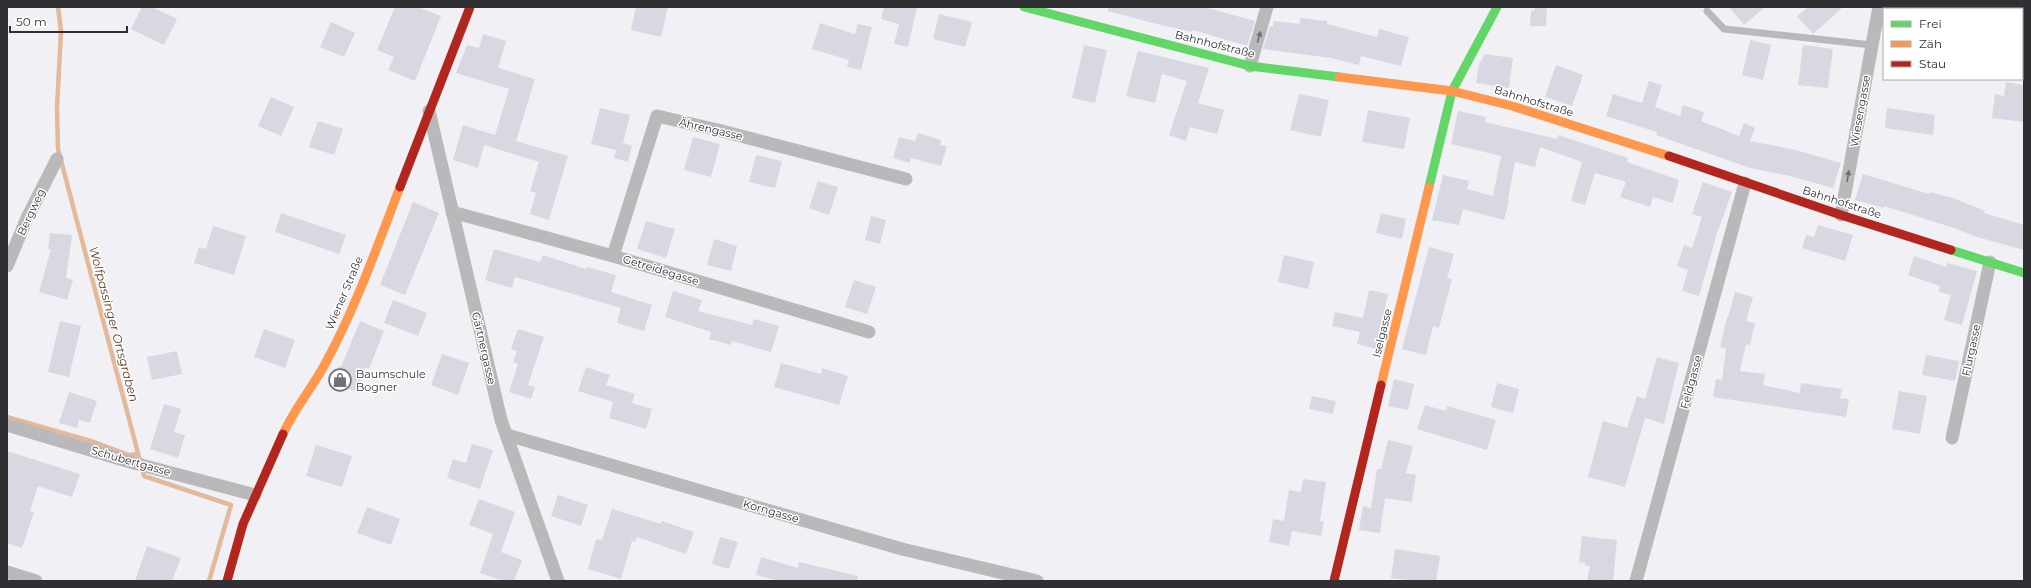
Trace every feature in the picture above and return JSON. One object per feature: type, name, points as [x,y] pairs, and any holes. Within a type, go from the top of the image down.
[{"type":"street","name":"Wiener Straße","points":[[226,581],[232,556],[243,524],[288,422],[325,365],[359,294],[470,7]]},
{"type":"street","name":"Bahnhofstraße","points":[[1024,7],[1250,66],[1452,91],[1512,106],[1841,215],[2024,273]]},
{"type":"street","points":[[1250,66],[1267,7]]},
{"type":"street","name":"Iselgasse","points":[[1334,581],[1452,91],[1497,7]]},
{"type":"street","name":"Wiesengasse","points":[[1841,215],[1879,7]]},
{"type":"street","name":"Gärtnergasse","points":[[429,110],[501,420],[558,581]]},
{"type":"street","name":"Ährengasse","points":[[614,256],[657,116],[718,130],[906,179]]},
{"type":"street","name":"Bergweg","points":[[7,266],[27,218],[57,159]]},
{"type":"street","name":"Feldgasse","points":[[1636,581],[1745,182]]},
{"type":"street","name":"Getreidegasse","points":[[452,212],[614,256],[869,332]]},
{"type":"street","name":"Flurgasse","points":[[1952,438],[1990,262]]},
{"type":"street","name":"Schubertgasse","points":[[7,425],[130,462],[255,495]]},
{"type":"street","name":"Korngasse","points":[[507,435],[902,549],[1036,581]]},
{"type":"street","points":[[7,572],[36,581]]},
{"type":"lane","points":[[1706,11],[1724,28],[1872,45]]},
{"type":"building","points":[[142,7],[152,7],[177,19],[164,45],[131,29]]},
{"type":"building","points":[[395,7],[418,7],[441,16],[415,81],[388,70],[394,57],[377,50]]},
{"type":"building","points":[[636,7],[668,7],[661,37],[631,30]]},
{"type":"building","points":[[884,7],[917,7],[908,47],[894,44],[899,24],[881,19]]},
{"type":"building","points":[[1108,7],[1204,7],[1255,21],[1247,46],[1193,30],[1192,32],[1108,11]]},
{"type":"building","points":[[1535,7],[1547,7],[1546,26],[1530,26],[1531,11],[1534,11]]},
{"type":"building","points":[[1729,7],[1765,7],[1744,25]]},
{"type":"building","points":[[1808,7],[1843,7],[1813,34],[1797,16]]},
{"type":"building","points":[[939,14],[972,22],[965,47],[933,39]]},
{"type":"building","points":[[1300,18],[1327,21],[1327,24],[1377,37],[1379,29],[1409,37],[1401,66],[1361,56],[1359,65],[1331,58],[1263,49],[1270,26],[1273,27],[1274,21],[1300,24]]},
{"type":"building","points":[[331,22],[355,33],[344,57],[320,47]]},
{"type":"building","points":[[820,23],[855,34],[858,24],[872,27],[861,70],[847,67],[849,60],[812,49]]},
{"type":"building","points":[[483,34],[506,41],[498,68],[535,79],[516,141],[568,156],[549,220],[530,214],[536,193],[530,191],[539,162],[484,145],[478,168],[453,160],[463,125],[495,135],[509,89],[456,73],[467,45],[479,48]]},
{"type":"building","points":[[1750,40],[1771,45],[1763,80],[1742,75]]},
{"type":"building","points":[[1084,45],[1107,50],[1095,103],[1072,98]]},
{"type":"building","points":[[1803,45],[1833,49],[1828,88],[1798,85]]},
{"type":"building","points":[[1138,51],[1209,68],[1198,103],[1224,110],[1217,134],[1190,127],[1186,141],[1169,135],[1187,81],[1162,74],[1155,103],[1126,96]]},
{"type":"building","points":[[1485,54],[1513,58],[1509,88],[1476,83],[1479,64]]},
{"type":"building","points":[[1556,65],[1583,75],[1572,106],[1545,97]]},
{"type":"building","points":[[1649,81],[1662,85],[1655,107],[1680,116],[1683,105],[1704,112],[1701,121],[1739,136],[1744,123],[1755,128],[1750,141],[1796,150],[1841,163],[1833,188],[1790,176],[1750,168],[1656,135],[1657,132],[1606,116],[1613,94],[1642,103]]},
{"type":"building","points":[[2006,82],[2024,85],[2024,122],[1992,118],[1995,94],[2004,96]]},
{"type":"building","points":[[1299,94],[1329,100],[1321,137],[1290,130]]},
{"type":"building","points":[[271,97],[294,107],[281,136],[258,126]]},
{"type":"building","points":[[600,108],[630,115],[623,143],[632,146],[628,162],[614,158],[616,150],[591,144]]},
{"type":"building","points":[[1887,108],[1935,115],[1933,135],[1885,128]]},
{"type":"building","points":[[1368,110],[1410,118],[1404,149],[1362,142]]},
{"type":"building","points":[[1458,111],[1486,117],[1485,122],[1557,139],[1558,135],[1628,158],[1627,162],[1679,180],[1673,203],[1653,197],[1650,207],[1620,197],[1626,182],[1595,173],[1585,205],[1571,201],[1582,162],[1540,147],[1535,167],[1515,162],[1509,201],[1504,220],[1463,209],[1459,225],[1432,220],[1443,175],[1469,181],[1467,189],[1493,196],[1501,156],[1451,144]]},
{"type":"building","points":[[318,121],[343,129],[334,155],[309,147]]},
{"type":"building","points":[[918,133],[941,140],[940,145],[947,146],[941,166],[911,158],[910,163],[893,158],[899,137],[915,141]]},
{"type":"building","points":[[693,137],[720,144],[711,177],[684,170]]},
{"type":"building","points":[[756,155],[782,161],[775,188],[749,182]]},
{"type":"building","points":[[1863,174],[1929,194],[1930,192],[1953,198],[1985,211],[1984,213],[2024,225],[2024,250],[1977,237],[1954,228],[1884,206],[1884,208],[1855,200]]},
{"type":"building","points":[[818,181],[838,187],[829,215],[809,208]]},
{"type":"building","points":[[1703,182],[1732,192],[1717,233],[1699,296],[1682,291],[1688,270],[1677,266],[1684,245],[1692,248],[1702,217],[1692,214]]},
{"type":"building","points":[[413,202],[439,213],[405,295],[380,285]]},
{"type":"building","points":[[281,213],[346,235],[339,254],[275,232]]},
{"type":"building","points":[[1381,213],[1406,219],[1402,239],[1376,233]]},
{"type":"building","points":[[871,216],[886,220],[880,244],[865,240]]},
{"type":"building","points":[[646,221],[675,229],[666,258],[637,249]]},
{"type":"building","points":[[1818,225],[1853,235],[1845,261],[1802,248],[1806,235],[1814,237]]},
{"type":"building","points":[[213,226],[246,236],[234,275],[194,263],[199,247],[206,249]]},
{"type":"building","points":[[50,233],[72,235],[66,278],[73,280],[67,300],[39,292],[51,249],[48,249]]},
{"type":"building","points":[[714,239],[737,246],[731,271],[707,265]]},
{"type":"building","points":[[1429,247],[1454,254],[1447,278],[1452,279],[1439,328],[1433,326],[1426,355],[1402,349]]},
{"type":"building","points":[[494,249],[540,262],[543,255],[586,269],[587,267],[616,275],[611,292],[652,305],[644,331],[617,323],[621,308],[515,277],[512,288],[485,280]]},
{"type":"building","points":[[1284,255],[1314,262],[1308,289],[1278,282]]},
{"type":"building","points":[[1914,256],[1946,267],[1947,263],[1977,271],[1962,325],[1944,320],[1951,295],[1939,292],[1940,286],[1908,275]]},
{"type":"building","points":[[854,280],[876,287],[867,314],[845,307]]},
{"type":"building","points":[[1369,290],[1388,294],[1376,349],[1357,344],[1360,332],[1332,326],[1335,312],[1363,318]]},
{"type":"building","points":[[673,291],[702,300],[698,311],[752,325],[754,319],[779,326],[771,352],[732,341],[731,345],[709,339],[711,332],[665,317]]},
{"type":"building","points":[[1735,292],[1753,297],[1746,321],[1755,323],[1750,345],[1746,344],[1740,371],[1765,374],[1763,385],[1800,393],[1801,383],[1842,389],[1840,398],[1849,399],[1846,417],[1713,397],[1716,379],[1722,380],[1726,349],[1720,347]]},
{"type":"building","points":[[393,300],[427,313],[418,336],[384,323]]},
{"type":"building","points":[[60,321],[81,326],[69,377],[48,372]]},
{"type":"building","points":[[360,321],[384,331],[369,369],[365,367],[358,392],[334,384],[339,366],[341,367]]},
{"type":"building","points":[[264,329],[295,340],[285,368],[254,357]]},
{"type":"building","points":[[518,329],[544,337],[528,385],[535,387],[531,399],[509,392],[518,364],[513,362],[517,351],[511,349]]},
{"type":"building","points":[[177,351],[182,374],[152,380],[147,357]]},
{"type":"building","points":[[442,354],[469,363],[458,395],[431,385]]},
{"type":"building","points":[[1926,355],[1959,361],[1955,381],[1922,375]]},
{"type":"building","points":[[1657,357],[1679,363],[1664,424],[1645,418],[1625,487],[1588,477],[1603,421],[1627,428],[1637,396],[1645,399]]},
{"type":"building","points":[[781,363],[821,374],[822,368],[848,376],[839,405],[774,387]]},
{"type":"building","points":[[586,367],[610,375],[606,385],[635,394],[632,403],[652,409],[646,429],[609,418],[613,402],[578,391]]},
{"type":"building","points":[[1394,379],[1414,384],[1408,410],[1388,406]]},
{"type":"building","points":[[1497,383],[1519,389],[1513,413],[1491,407]]},
{"type":"building","points":[[1899,391],[1927,396],[1920,434],[1892,429]]},
{"type":"building","points":[[69,392],[97,401],[90,423],[79,420],[77,428],[59,423]]},
{"type":"building","points":[[1312,396],[1336,401],[1333,414],[1309,409]]},
{"type":"building","points":[[164,404],[181,409],[174,432],[185,435],[178,458],[150,449]]},
{"type":"building","points":[[1425,405],[1446,411],[1447,406],[1496,420],[1487,450],[1417,429]]},
{"type":"building","points":[[1388,440],[1413,446],[1406,473],[1416,475],[1412,502],[1385,498],[1380,533],[1359,530],[1363,506],[1371,508],[1377,469],[1381,469]]},
{"type":"building","points":[[472,444],[493,450],[480,489],[447,478],[453,459],[466,463]]},
{"type":"building","points":[[316,445],[352,456],[342,487],[306,476]]},
{"type":"building","points":[[7,451],[80,474],[72,497],[38,486],[30,511],[34,512],[22,548],[7,543]]},
{"type":"building","points":[[1303,479],[1326,482],[1320,521],[1324,522],[1321,536],[1292,531],[1289,546],[1269,542],[1273,519],[1284,521],[1289,490],[1301,492]]},
{"type":"building","points":[[558,495],[588,505],[581,526],[551,516]]},
{"type":"building","points":[[479,499],[515,512],[501,552],[522,560],[514,581],[503,581],[480,573],[493,534],[469,525]]},
{"type":"building","points":[[367,507],[400,519],[391,545],[357,533]]},
{"type":"building","points":[[612,509],[661,524],[662,521],[694,532],[686,554],[637,537],[635,542],[632,541],[621,579],[588,569],[596,539],[602,540]]},
{"type":"building","points":[[1582,536],[1617,540],[1613,581],[1587,581],[1590,566],[1585,566],[1585,563],[1579,562]]},
{"type":"building","points":[[720,537],[738,542],[729,569],[712,564]]},
{"type":"building","points":[[147,546],[181,558],[172,581],[135,581]]},
{"type":"building","points":[[1395,549],[1440,556],[1436,581],[1414,581],[1391,578]]},
{"type":"building","points":[[761,557],[798,568],[799,562],[858,576],[857,581],[779,581],[756,575]]},
{"type":"waterway","name":"Wolfpassinger Ortsgraben","points":[[58,7],[61,31],[57,108],[58,149],[144,476],[231,505],[209,581]]},
{"type":"waterway","points":[[7,417],[94,442],[129,455],[138,454]]},
{"type":"traffic: fast","points":[[1024,7],[1250,66],[1339,77]]},
{"type":"traffic: fast","points":[[1429,187],[1452,91],[1497,7]]},
{"type":"traffic: fast","points":[[1951,250],[2024,273]]},
{"type":"traffic: slow","points":[[1339,77],[1452,91],[1512,106],[1669,156]]},
{"type":"traffic: slow","points":[[283,434],[292,416],[325,364],[347,321],[366,277],[400,187]]},
{"type":"traffic: slow","points":[[1381,385],[1429,187]]},
{"type":"traffic: jam","points":[[400,187],[470,7]]},
{"type":"traffic: jam","points":[[1669,156],[1841,215],[1951,250]]},
{"type":"traffic: jam","points":[[1334,581],[1381,385]]},
{"type":"traffic: jam","points":[[227,581],[243,524],[283,434]]},
{"type":"place","name":"Baumschule Bogner","points":[[340,380]]}]
